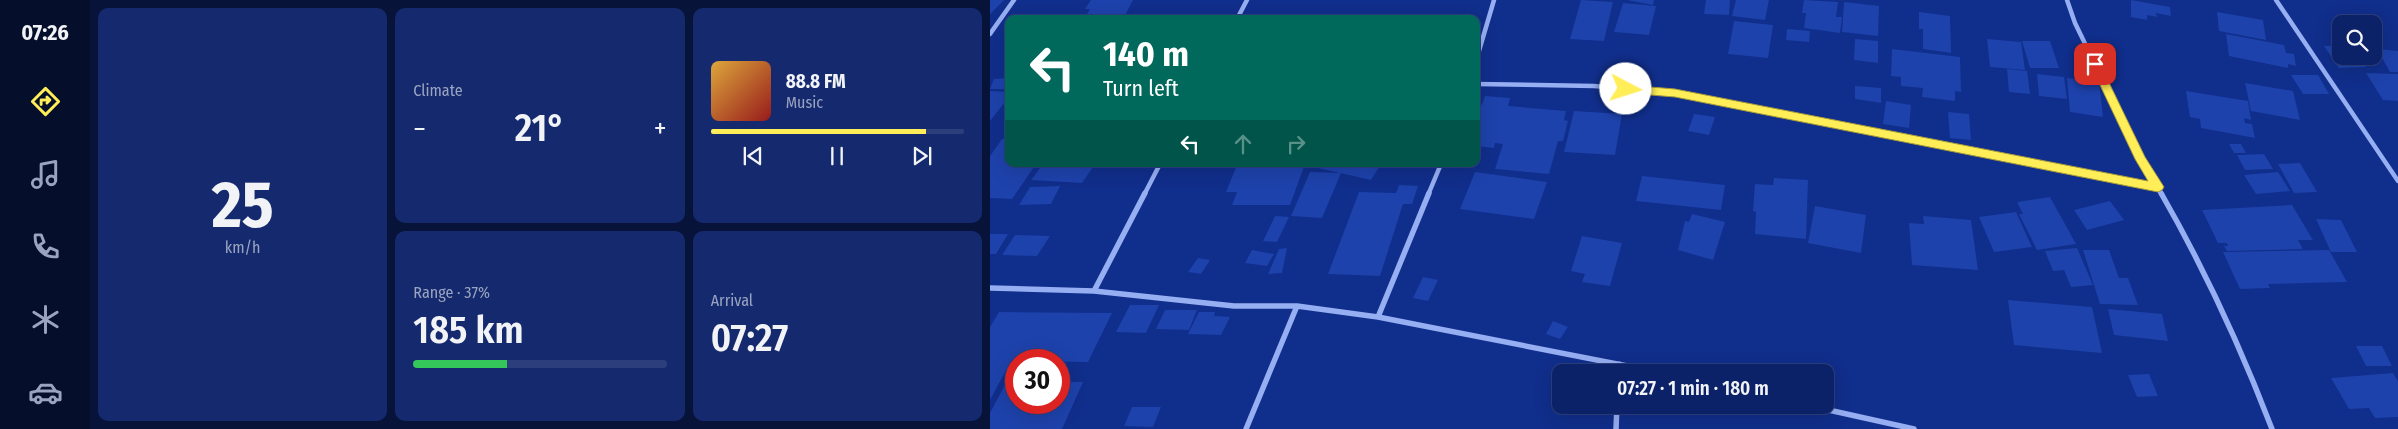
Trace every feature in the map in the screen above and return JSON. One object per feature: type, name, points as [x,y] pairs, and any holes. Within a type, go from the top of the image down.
[{"type":"street","points":[[990,34],[1014,0]]},
{"type":"street","points":[[1239,15],[1247,0]]},
{"type":"street","points":[[1480,48],[1494,0]]},
{"type":"street","points":[[2067,0],[2075,23],[2141,159],[2192,247],[2254,382],[2272,429]]},
{"type":"street","points":[[2276,0],[2398,181]]},
{"type":"street","points":[[1480,84],[1594,86],[1675,93],[2158,187]]},
{"type":"street","points":[[1094,291],[1158,167]]},
{"type":"street","points":[[1378,317],[1440,167]]},
{"type":"street","points":[[990,288],[1094,291],[1234,306],[1297,306],[1378,317],[1619,364]]},
{"type":"street","points":[[1246,429],[1270,367],[1297,306]]},
{"type":"street","points":[[1834,411],[1914,429]]},
{"type":"street","points":[[1616,429],[1617,414]]},
{"type":"building","points":[[990,0],[1004,0],[990,14]]},
{"type":"building","points":[[1091,0],[1133,0],[1125,15],[1087,15],[1090,9],[1085,9]]},
{"type":"building","points":[[1581,0],[1613,2],[1604,41],[1570,39]]},
{"type":"building","points":[[1627,0],[1654,0],[1653,5]]},
{"type":"building","points":[[1706,0],[1730,0],[1729,15],[1704,14]]},
{"type":"building","points":[[1736,0],[1769,0],[1765,20],[1732,16]]},
{"type":"building","points":[[1804,0],[1838,2],[1836,17],[1842,17],[1840,33],[1804,28],[1806,13],[1802,13]]},
{"type":"building","points":[[2131,0],[2170,7],[2171,16],[2156,13],[2157,17],[2147,15],[2147,20],[2131,17]]},
{"type":"building","points":[[1844,2],[1879,6],[1878,36],[1842,32]]},
{"type":"building","points":[[1623,3],[1656,6],[1649,35],[1614,32]]},
{"type":"building","points":[[1919,12],[1950,16],[1951,53],[1923,49],[1923,29],[1919,29]]},
{"type":"building","points":[[2217,12],[2263,20],[2266,40],[2219,31]]},
{"type":"building","points":[[1734,21],[1773,25],[1768,58],[1728,54]]},
{"type":"building","points":[[1787,29],[1810,31],[1809,42],[1786,40]]},
{"type":"building","points":[[2226,34],[2284,45],[2286,53],[2294,54],[2296,66],[2288,64],[2288,68],[2229,56]]},
{"type":"building","points":[[1855,39],[1878,41],[1878,63],[1854,60]]},
{"type":"building","points":[[1987,39],[2021,42],[2025,70],[1990,67]]},
{"type":"building","points":[[2022,41],[2050,41],[2059,68],[2030,68]]},
{"type":"building","points":[[2324,46],[2332,46],[2332,58]]},
{"type":"building","points":[[1892,49],[1960,57],[1961,92],[1955,91],[1955,101],[1922,97],[1923,88],[1901,86],[1901,77],[1891,76]]},
{"type":"building","points":[[2382,49],[2398,51],[2398,72],[2390,72],[2382,58]]},
{"type":"building","points":[[2337,65],[2365,65],[2366,67],[2339,68]]},
{"type":"building","points":[[2007,69],[2027,71],[2030,94],[2009,92]]},
{"type":"building","points":[[2366,73],[2398,74],[2398,101],[2383,100]]},
{"type":"building","points":[[2037,74],[2064,77],[2067,99],[2039,96]]},
{"type":"building","points":[[2291,75],[2318,75],[2329,94],[2303,94]]},
{"type":"building","points":[[1005,78],[1005,89],[990,89],[994,79]]},
{"type":"building","points":[[2067,78],[2099,82],[2103,117],[2070,112]]},
{"type":"building","points":[[2245,83],[2293,91],[2300,120],[2251,111]]},
{"type":"building","points":[[1855,86],[1881,88],[1881,103],[1855,99]]},
{"type":"building","points":[[990,91],[1005,92],[1005,102],[990,121]]},
{"type":"building","points":[[2186,91],[2248,101],[2251,120],[2244,118],[2245,123],[2252,124],[2255,138],[2201,128],[2200,119],[2190,117]]},
{"type":"building","points":[[1485,96],[1510,98],[1508,106],[1566,111],[1564,120],[1568,121],[1563,141],[1558,141],[1549,174],[1495,169],[1503,144],[1495,143],[1494,148],[1480,146],[1480,109]]},
{"type":"building","points":[[1886,101],[1911,105],[1909,128],[1883,124]]},
{"type":"building","points":[[1574,111],[1622,114],[1615,155],[1564,152]]},
{"type":"building","points":[[1948,112],[1969,114],[1971,140],[1950,138]]},
{"type":"building","points":[[1694,114],[1715,117],[1709,135],[1688,131]]},
{"type":"building","points":[[1002,139],[1005,139],[1005,167],[1034,167],[1012,199],[990,198],[990,156]]},
{"type":"building","points":[[2229,144],[2241,144],[2246,153],[2234,153]]},
{"type":"building","points":[[2264,154],[2273,169],[2245,170],[2237,155]]},
{"type":"building","points":[[2300,163],[2317,192],[2294,193],[2278,164]]},
{"type":"building","points":[[1041,167],[1093,167],[1082,183],[1031,180]]},
{"type":"building","points":[[1236,167],[1304,167],[1290,205],[1232,205],[1237,192],[1226,192]]},
{"type":"building","points":[[1314,167],[1379,167],[1371,180]]},
{"type":"building","points":[[1310,172],[1341,173],[1322,218],[1291,216]]},
{"type":"building","points":[[1475,172],[1547,182],[1534,219],[1460,209]]},
{"type":"building","points":[[2278,172],[2290,191],[2256,194],[2244,175]]},
{"type":"building","points":[[1642,176],[1725,185],[1721,210],[1636,201]]},
{"type":"building","points":[[1774,178],[1808,180],[1806,239],[1755,234],[1756,212],[1753,211],[1755,184],[1773,185]]},
{"type":"building","points":[[1399,185],[1418,186],[1412,204],[1403,204],[1380,276],[1328,274],[1359,192],[1396,193]]},
{"type":"building","points":[[1060,186],[1051,204],[1019,205],[1030,187]]},
{"type":"building","points":[[2050,197],[2076,244],[2037,250],[2019,214],[2023,214],[2017,202]]},
{"type":"building","points":[[2110,201],[2124,220],[2087,230],[2074,210]]},
{"type":"building","points":[[2292,205],[2313,240],[2298,240],[2303,249],[2227,251],[2224,246],[2228,246],[2227,243],[2218,243],[2202,210]]},
{"type":"building","points":[[1815,206],[1866,215],[1861,253],[1808,243]]},
{"type":"building","points":[[2016,212],[2032,247],[1994,252],[1979,217]]},
{"type":"building","points":[[1692,214],[1725,222],[1713,260],[1678,250],[1685,221],[1689,222]]},
{"type":"building","points":[[1275,216],[1289,217],[1277,242],[1263,241]]},
{"type":"building","points":[[1923,216],[1971,220],[1978,270],[1912,265],[1909,223],[1924,224]]},
{"type":"building","points":[[2316,219],[2341,220],[2357,252],[2331,252]]},
{"type":"building","points":[[990,234],[1008,234],[996,254],[990,254]]},
{"type":"building","points":[[1015,235],[1050,236],[1037,256],[1002,255]]},
{"type":"building","points":[[1582,236],[1622,243],[1610,286],[1582,282],[1585,274],[1571,271]]},
{"type":"building","points":[[1287,248],[1282,273],[1268,274],[1279,249]]},
{"type":"building","points":[[2077,248],[2093,285],[2071,287],[2064,270],[2053,271],[2045,251]]},
{"type":"building","points":[[1252,250],[1274,254],[1267,266],[1245,263]]},
{"type":"building","points":[[2083,250],[2109,250],[2119,278],[2128,278],[2138,305],[2100,304]]},
{"type":"building","points":[[2329,250],[2347,282],[2268,284],[2270,288],[2240,289],[2223,252]]},
{"type":"building","points":[[1198,258],[1210,260],[1201,274],[1188,272]]},
{"type":"building","points":[[1423,277],[1438,280],[1428,301],[1413,298]]},
{"type":"building","points":[[2008,300],[2092,307],[2102,353],[2014,345]]},
{"type":"building","points":[[1130,305],[1159,305],[1146,333],[1116,332]]},
{"type":"building","points":[[2108,309],[2162,314],[2168,341],[2114,335]]},
{"type":"building","points":[[1165,310],[1197,310],[1189,330],[1156,329]]},
{"type":"building","points":[[999,312],[1112,313],[1088,362],[1070,362],[1070,349],[1005,349],[1005,372],[990,400],[990,327]]},
{"type":"building","points":[[1199,312],[1215,312],[1214,316],[1230,317],[1221,335],[1188,334]]},
{"type":"building","points":[[1553,321],[1568,327],[1560,339],[1546,334]]},
{"type":"building","points":[[2356,346],[2382,346],[2392,366],[2366,366]]},
{"type":"building","points":[[2393,373],[2398,381],[2398,417],[2375,418],[2369,408],[2349,409],[2331,378]]},
{"type":"building","points":[[2149,374],[2158,396],[2137,397],[2128,375]]},
{"type":"building","points":[[1070,382],[1083,382],[1070,411]]},
{"type":"building","points":[[1005,385],[1005,414],[1069,414],[1062,429],[990,429],[990,413]]},
{"type":"building","points":[[1132,407],[1161,407],[1153,427],[1124,426]]},
{"type":"route","points":[[1626,89],[1675,93],[2158,187],[2141,159],[2118,108],[2095,64]]}]
